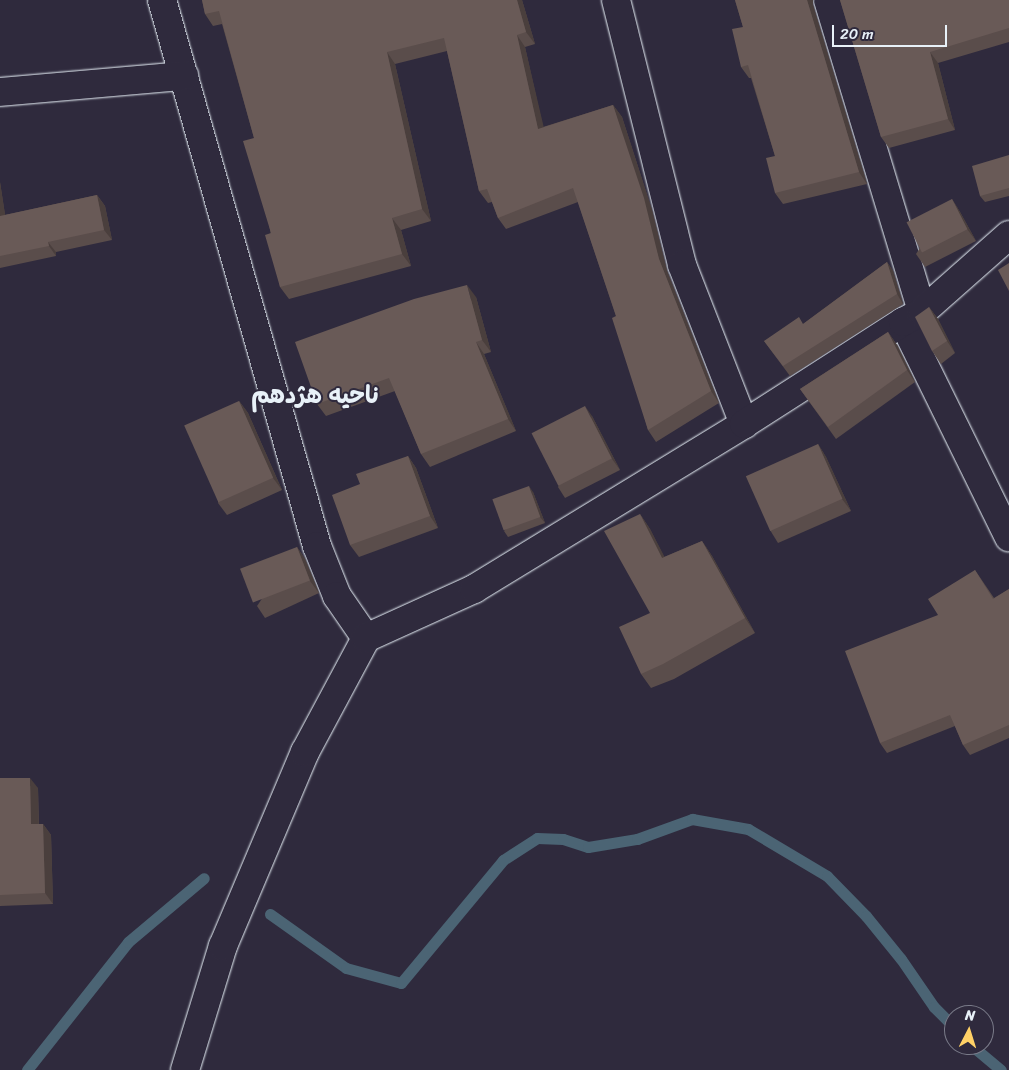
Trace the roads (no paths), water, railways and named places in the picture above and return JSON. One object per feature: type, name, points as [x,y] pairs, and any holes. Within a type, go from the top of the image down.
[{"type":"street","points":[[162,0],[317,546],[337,596],[366,638]]},
{"type":"street","points":[[616,0],[682,265],[744,424]]},
{"type":"street","points":[[828,0],[912,317],[1009,537]]},
{"type":"street","points":[[0,92],[184,76]]},
{"type":"street","points":[[185,1070],[227,937],[305,752],[366,638],[474,589],[744,424],[912,317],[1009,235]]},
{"type":"waterway","points":[[270,914],[346,968],[401,983],[503,860],[537,838],[563,839],[588,847],[637,839],[692,819],[748,829],[827,876],[866,916],[901,959],[934,1007],[944,1017]]},
{"type":"waterway","points":[[27,1070],[128,942],[204,878]]},
{"type":"waterway","points":[[983,1055],[1001,1070]]},
{"type":"district","name":"ناحیه هژدهم","points":[[315,396]]}]
